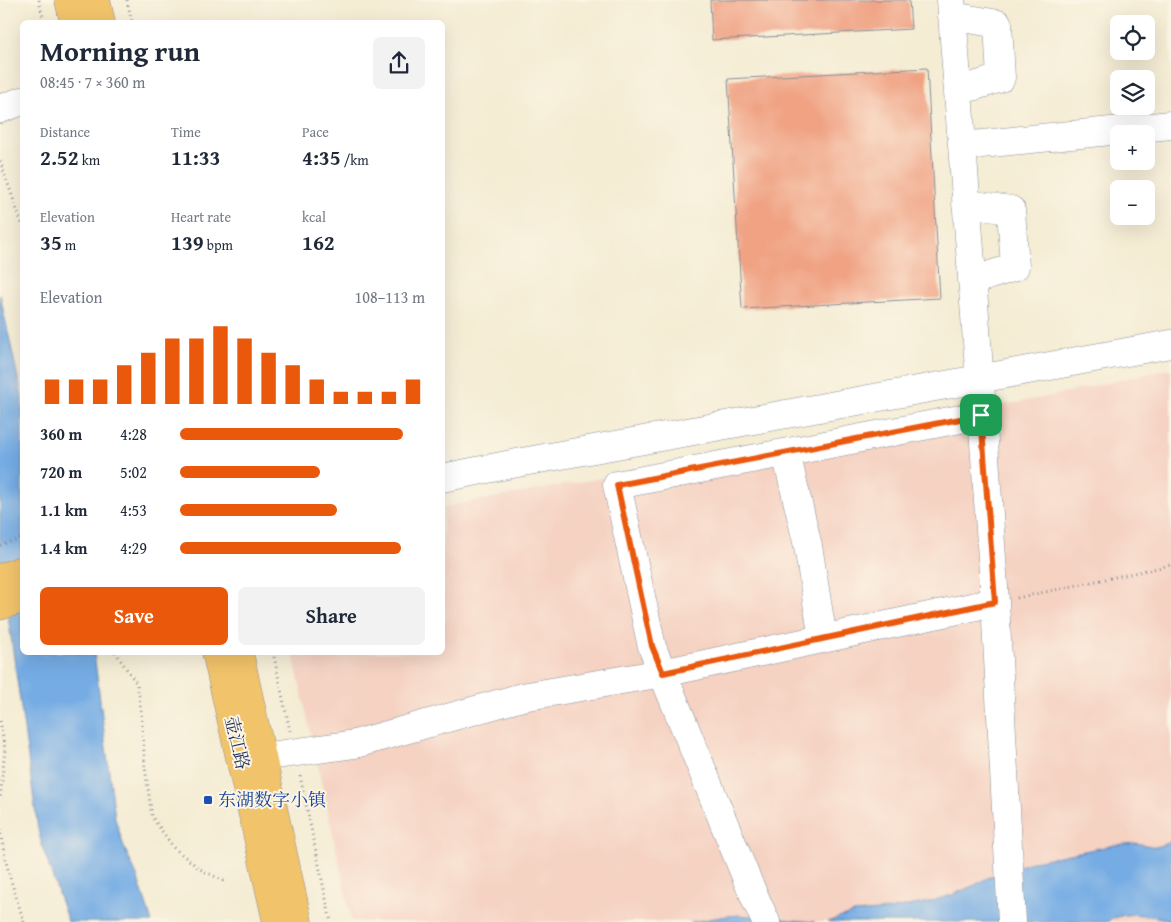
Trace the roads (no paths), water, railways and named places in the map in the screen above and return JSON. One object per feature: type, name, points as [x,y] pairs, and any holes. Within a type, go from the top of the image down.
[{"type":"main road","points":[[69,0],[74,20]]},
{"type":"main road","points":[[96,0],[101,20]]},
{"type":"main road","points":[[0,578],[20,571]]},
{"type":"main road","points":[[0,606],[20,600]]},
{"type":"main road","name":"壶江路","points":[[217,655],[277,922]]},
{"type":"main road","name":"壶江路","points":[[240,655],[298,922]]},
{"type":"street","points":[[958,92],[1001,78],[998,24],[951,8],[995,602],[1012,922]]},
{"type":"street","points":[[0,109],[20,102]]},
{"type":"street","points":[[962,146],[1171,125]]},
{"type":"street","points":[[966,204],[1011,210],[1015,267],[972,281]]},
{"type":"street","points":[[445,477],[1171,344]]},
{"type":"street","points":[[766,922],[652,646],[617,485],[981,415]]},
{"type":"street","points":[[786,453],[808,546],[823,639]]},
{"type":"street","points":[[262,757],[355,744],[522,697],[663,673],[995,602]]},
{"type":"water","points":[[0,295],[20,387],[20,655],[94,655],[115,818],[152,922],[68,922],[38,829],[6,601],[0,581]]},
{"type":"water","points":[[1171,842],[1171,920],[1147,915],[1131,915],[1115,918],[1107,922],[827,922],[854,913],[889,910],[952,895],[987,878],[1034,861],[1115,845],[1135,843],[1156,847]]},
{"type":"water","points":[[739,915],[815,922],[691,922]]},
{"type":"place","name":"东湖数字小镇","points":[[208,800]]}]
